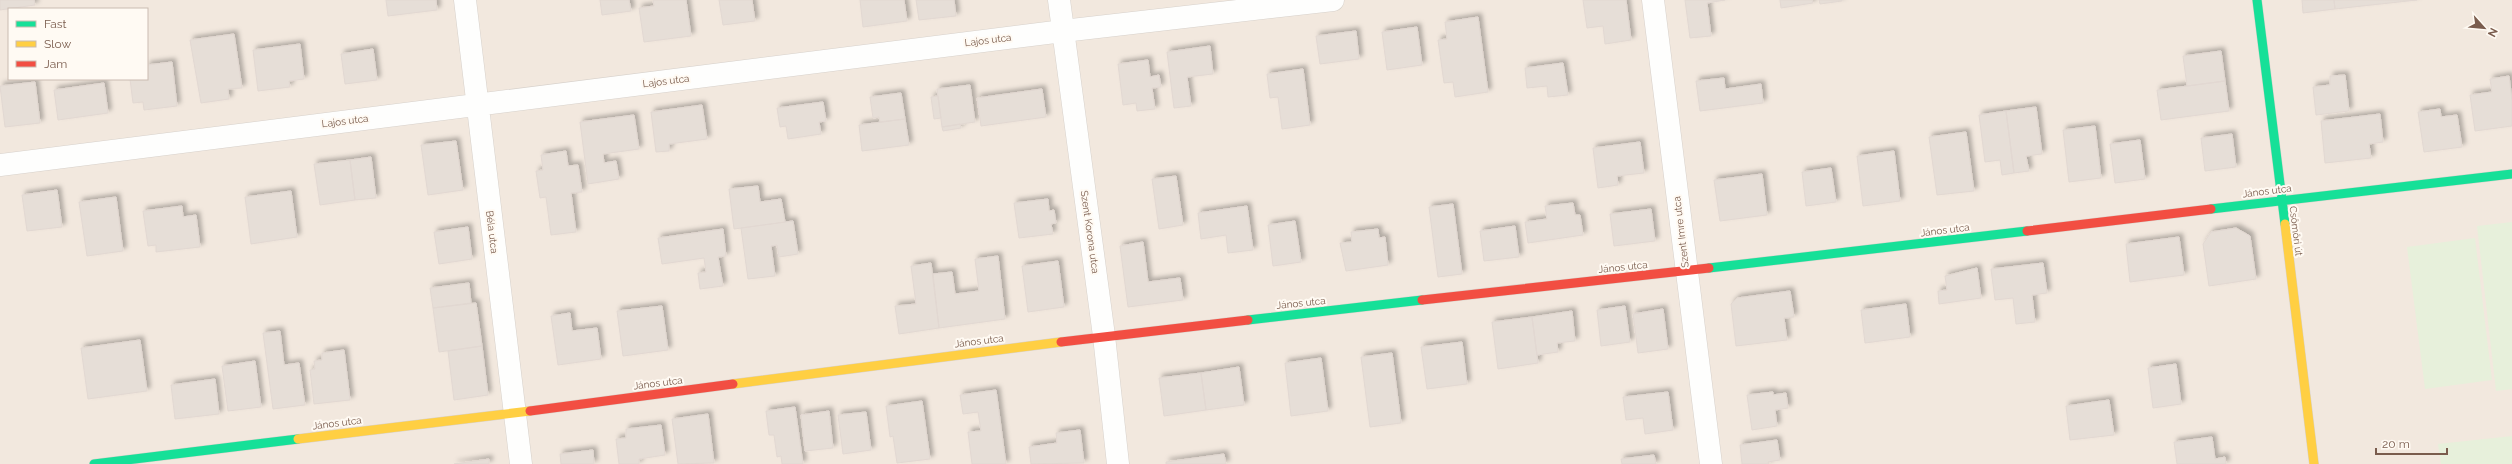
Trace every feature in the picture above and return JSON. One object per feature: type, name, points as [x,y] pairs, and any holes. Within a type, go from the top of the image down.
[{"type":"street","name":"Béla utca","points":[[464,0],[520,464]]},
{"type":"street","name":"Szent Korona utca","points":[[1058,0],[1104,336],[1118,464]]},
{"type":"street","name":"Lajos utca","points":[[0,165],[1063,31],[1333,0]]},
{"type":"street","name":"Szent Imre utca","points":[[1653,0],[1685,271],[1711,464]]},
{"type":"street","name":"Csömöri út","points":[[2257,0],[2314,464]]},
{"type":"street","name":"János utca","points":[[94,464],[515,413],[1104,336],[1685,271],[2512,174]]},
{"type":"shaded area","points":[[0,0],[2512,0],[2512,464],[0,464]]},
{"type":"green space","points":[[2512,222],[2512,389],[2496,391],[2477,226]]},
{"type":"green space","points":[[2475,238],[2492,380],[2425,389],[2407,247]]},
{"type":"green space","points":[[2512,436],[2512,464],[2441,464],[2438,444]]},
{"type":"building","points":[[0,0],[34,0],[35,5],[0,10]]},
{"type":"building","points":[[386,0],[436,0],[437,10],[388,16]]},
{"type":"building","points":[[600,0],[629,0],[631,11],[602,15]]},
{"type":"building","points":[[653,0],[686,0],[691,36],[644,42],[639,8],[654,6]]},
{"type":"building","points":[[719,0],[752,0],[755,21],[723,25]]},
{"type":"building","points":[[860,0],[904,0],[907,21],[863,27]]},
{"type":"building","points":[[916,0],[954,0],[956,16],[919,20]]},
{"type":"building","points":[[1583,0],[1626,0],[1631,40],[1605,44],[1603,26],[1587,28]]},
{"type":"building","points":[[1685,0],[1725,0],[1707,3],[1711,36],[1690,38]]},
{"type":"building","points":[[1780,0],[1812,0],[1813,3],[1781,8]]},
{"type":"building","points":[[1819,0],[1842,0],[1842,1],[1820,4]]},
{"type":"building","points":[[2302,0],[2334,0],[2335,9],[2303,13]]},
{"type":"building","points":[[2334,0],[2417,0],[2335,9]]},
{"type":"building","points":[[1478,17],[1488,92],[1455,97],[1453,82],[1444,83],[1438,40],[1447,39],[1445,22]]},
{"type":"building","points":[[1417,27],[1422,65],[1387,70],[1382,32]]},
{"type":"building","points":[[1356,31],[1359,59],[1320,64],[1316,36]]},
{"type":"building","points":[[234,34],[242,88],[228,89],[229,99],[201,103],[190,40]]},
{"type":"building","points":[[300,44],[304,79],[289,81],[290,87],[258,91],[253,50]]},
{"type":"building","points":[[1210,46],[1213,74],[1187,77],[1191,106],[1174,108],[1167,52]]},
{"type":"building","points":[[373,49],[377,80],[345,84],[341,54]]},
{"type":"building","points":[[2221,51],[2225,81],[2187,86],[2183,56]]},
{"type":"building","points":[[1148,60],[1150,77],[1159,75],[1161,87],[1152,88],[1155,109],[1137,111],[1136,103],[1123,105],[1118,64]]},
{"type":"building","points":[[172,62],[177,106],[144,110],[143,102],[133,103],[130,80],[148,80],[148,65]]},
{"type":"building","points":[[1563,63],[1568,95],[1548,97],[1547,86],[1527,88],[1525,68]]},
{"type":"building","points":[[1303,69],[1310,125],[1282,129],[1278,97],[1270,98],[1267,74]]},
{"type":"building","points":[[2345,75],[2349,111],[2316,115],[2313,87],[2330,85],[2330,76]]},
{"type":"building","points":[[2509,76],[2512,100],[2512,126],[2475,131],[2470,95],[2492,92],[2490,79]]},
{"type":"building","points":[[1724,78],[1725,89],[1761,84],[1763,103],[1700,111],[1696,81]]},
{"type":"building","points":[[2225,81],[2229,111],[2161,120],[2157,90]]},
{"type":"building","points":[[35,82],[40,123],[5,127],[0,86]]},
{"type":"building","points":[[104,83],[108,113],[58,120],[54,90]]},
{"type":"building","points":[[970,85],[975,122],[942,127],[937,89]]},
{"type":"building","points":[[1042,89],[1046,117],[981,126],[977,98]]},
{"type":"building","points":[[901,93],[905,119],[880,122],[879,117],[873,118],[870,97]]},
{"type":"building","points":[[938,96],[941,118],[934,119],[931,97]]},
{"type":"building","points":[[823,102],[826,121],[819,122],[821,134],[788,139],[786,126],[780,127],[777,108]]},
{"type":"building","points":[[702,105],[707,139],[669,144],[669,151],[656,152],[651,112]]},
{"type":"building","points":[[2036,107],[2042,154],[2026,156],[2029,171],[2014,173],[2006,111]]},
{"type":"building","points":[[2440,109],[2441,117],[2457,115],[2462,147],[2424,152],[2418,112]]},
{"type":"building","points":[[2006,111],[2014,173],[2002,175],[2000,160],[1985,162],[1979,115]]},
{"type":"building","points":[[2380,114],[2383,142],[2369,144],[2371,158],[2325,163],[2321,121]]},
{"type":"building","points":[[634,115],[639,149],[603,154],[604,163],[616,161],[619,179],[588,184],[580,122]]},
{"type":"building","points":[[905,119],[909,145],[862,151],[859,125]]},
{"type":"building","points":[[960,124],[961,128],[943,131],[942,127]]},
{"type":"building","points":[[2095,126],[2101,178],[2069,182],[2063,130]]},
{"type":"building","points":[[1966,132],[1974,191],[1937,195],[1929,137]]},
{"type":"building","points":[[2232,134],[2236,167],[2205,171],[2201,138]]},
{"type":"building","points":[[2140,140],[2145,179],[2115,183],[2110,144]]},
{"type":"building","points":[[456,141],[463,190],[428,195],[421,145]]},
{"type":"building","points":[[1640,142],[1644,173],[1617,176],[1618,185],[1598,188],[1593,148]]},
{"type":"building","points":[[566,151],[568,166],[578,165],[582,192],[571,193],[576,232],[551,235],[546,197],[540,198],[536,171],[543,170],[541,155]]},
{"type":"building","points":[[1894,151],[1900,201],[1863,206],[1857,156]]},
{"type":"building","points":[[371,157],[376,198],[355,200],[350,160]]},
{"type":"building","points":[[350,160],[355,200],[320,205],[314,164]]},
{"type":"building","points":[[1831,168],[1836,202],[1806,206],[1802,172]]},
{"type":"building","points":[[1762,174],[1767,215],[1720,221],[1714,180]]},
{"type":"building","points":[[1176,176],[1183,225],[1159,229],[1152,179]]},
{"type":"building","points":[[758,186],[760,202],[781,199],[785,222],[734,229],[729,189]]},
{"type":"building","points":[[57,190],[62,227],[27,231],[22,195]]},
{"type":"building","points":[[291,191],[297,237],[251,244],[245,197]]},
{"type":"building","points":[[116,197],[123,251],[87,256],[79,202]]},
{"type":"building","points":[[1048,199],[1049,211],[1054,210],[1056,223],[1051,224],[1053,234],[1019,238],[1014,203]]},
{"type":"building","points":[[1573,203],[1575,215],[1580,215],[1583,235],[1528,243],[1525,222],[1547,219],[1545,206]]},
{"type":"building","points":[[1453,204],[1462,274],[1438,277],[1429,207]]},
{"type":"building","points":[[182,206],[183,217],[196,215],[200,247],[156,252],[156,245],[148,246],[143,211]]},
{"type":"building","points":[[1247,206],[1253,250],[1228,253],[1226,235],[1201,239],[1198,213]]},
{"type":"building","points":[[1651,209],[1655,241],[1614,246],[1610,214]]},
{"type":"building","points":[[793,221],[798,254],[779,257],[777,245],[771,246],[775,276],[748,279],[741,228]]},
{"type":"building","points":[[1295,221],[1301,262],[1273,266],[1268,225]]},
{"type":"building","points":[[1515,226],[1519,257],[1484,261],[1480,231]]},
{"type":"building","points":[[468,227],[472,259],[439,264],[434,232]]},
{"type":"building","points":[[2236,228],[2250,236],[2256,279],[2209,286],[2203,244],[2211,232]]},
{"type":"building","points":[[723,229],[726,256],[718,257],[723,286],[700,289],[698,273],[706,272],[704,258],[662,264],[658,238]]},
{"type":"building","points":[[1378,229],[1379,238],[1385,237],[1388,265],[1346,271],[1340,243],[1352,242],[1351,232]]},
{"type":"building","points":[[2179,237],[2184,275],[2130,282],[2126,244]]},
{"type":"building","points":[[1143,242],[1148,282],[1180,278],[1183,300],[1128,307],[1120,246]]},
{"type":"building","points":[[998,256],[1005,319],[939,328],[933,274],[952,272],[955,294],[979,291],[975,259]]},
{"type":"building","points":[[1058,261],[1064,307],[1028,312],[1022,266]]},
{"type":"building","points":[[931,263],[939,328],[899,334],[895,306],[916,304],[911,266]]},
{"type":"building","points":[[2043,263],[2047,293],[2032,295],[2035,322],[2016,324],[2013,298],[1995,300],[1991,269]]},
{"type":"building","points":[[1977,268],[1981,298],[1939,304],[1938,291],[1947,290],[1945,276]]},
{"type":"building","points":[[469,283],[471,303],[433,308],[430,288]]},
{"type":"building","points":[[1790,291],[1794,317],[1784,318],[1787,340],[1736,346],[1731,304],[1737,298]]},
{"type":"building","points":[[476,303],[482,346],[439,352],[433,308]]},
{"type":"building","points":[[1906,304],[1910,337],[1865,343],[1861,310]]},
{"type":"building","points":[[662,306],[668,350],[623,356],[617,311]]},
{"type":"building","points":[[1625,306],[1630,342],[1601,346],[1597,310]]},
{"type":"building","points":[[1663,309],[1668,349],[1638,353],[1633,314]]},
{"type":"building","points":[[1572,311],[1575,341],[1557,343],[1558,352],[1537,355],[1532,317]]},
{"type":"building","points":[[570,313],[572,331],[597,328],[601,359],[558,365],[551,316]]},
{"type":"building","points":[[1532,317],[1538,363],[1498,369],[1492,322]]},
{"type":"building","points":[[280,331],[284,365],[299,363],[305,405],[273,409],[263,333]]},
{"type":"building","points":[[140,340],[147,391],[88,399],[81,348]]},
{"type":"building","points":[[1462,342],[1467,384],[1427,389],[1421,347]]},
{"type":"building","points":[[482,346],[488,395],[454,400],[448,351]]},
{"type":"building","points":[[344,350],[350,400],[314,404],[310,370],[315,369],[314,361],[322,360],[322,353]]},
{"type":"building","points":[[1392,353],[1401,423],[1370,427],[1361,357]]},
{"type":"building","points":[[1321,358],[1328,411],[1291,416],[1285,363]]},
{"type":"building","points":[[255,361],[261,407],[228,411],[222,366]]},
{"type":"building","points":[[2176,364],[2181,404],[2153,408],[2148,368]]},
{"type":"building","points":[[1239,367],[1244,405],[1206,410],[1201,373]]},
{"type":"building","points":[[1201,373],[1206,410],[1164,416],[1159,378]]},
{"type":"building","points":[[215,379],[219,414],[175,419],[171,385]]},
{"type":"building","points":[[996,390],[1006,464],[972,464],[968,432],[981,431],[978,412],[963,414],[960,395]]},
{"type":"building","points":[[1668,392],[1673,430],[1645,434],[1643,418],[1626,420],[1623,397]]},
{"type":"building","points":[[1773,392],[1773,395],[1786,393],[1788,408],[1775,410],[1777,426],[1752,430],[1747,395]]},
{"type":"building","points":[[2109,400],[2114,435],[2070,440],[2066,406]]},
{"type":"building","points":[[922,401],[930,459],[897,463],[893,436],[890,437],[886,406]]},
{"type":"building","points":[[795,407],[803,464],[782,464],[781,456],[777,457],[774,435],[769,435],[766,411]]},
{"type":"building","points":[[829,411],[833,448],[805,451],[801,415]]},
{"type":"building","points":[[866,412],[871,450],[843,454],[838,415]]},
{"type":"building","points":[[708,414],[714,463],[678,464],[672,419]]},
{"type":"building","points":[[661,425],[665,455],[639,459],[639,464],[619,464],[616,439],[626,438],[626,429]]},
{"type":"building","points":[[1080,430],[1084,463],[1031,464],[1029,447],[1057,443],[1056,433]]},
{"type":"building","points":[[2212,437],[2215,459],[2225,457],[2226,464],[2177,464],[2174,442]]},
{"type":"building","points":[[1777,440],[1780,460],[1768,462],[1769,464],[1742,464],[1740,445]]},
{"type":"building","points":[[593,450],[594,464],[561,464],[560,454]]},
{"type":"building","points":[[1224,454],[1226,464],[1166,464],[1166,462]]},
{"type":"building","points":[[1654,455],[1656,464],[1622,464],[1621,459]]},
{"type":"building","points":[[489,459],[489,464],[454,464]]},
{"type":"traffic: fast","points":[[2257,0],[2285,224]]},
{"type":"traffic: fast","points":[[2211,209],[2512,174]]},
{"type":"traffic: fast","points":[[1709,268],[2027,231]]},
{"type":"traffic: fast","points":[[1248,320],[1422,300]]},
{"type":"traffic: fast","points":[[94,464],[298,439]]},
{"type":"traffic: slow","points":[[2285,224],[2314,464]]},
{"type":"traffic: slow","points":[[733,384],[1061,342]]},
{"type":"traffic: slow","points":[[298,439],[530,411]]},
{"type":"traffic: jam","points":[[2027,231],[2211,209]]},
{"type":"traffic: jam","points":[[1422,300],[1709,268]]},
{"type":"traffic: jam","points":[[1061,342],[1248,320]]},
{"type":"traffic: jam","points":[[530,411],[733,384]]}]
